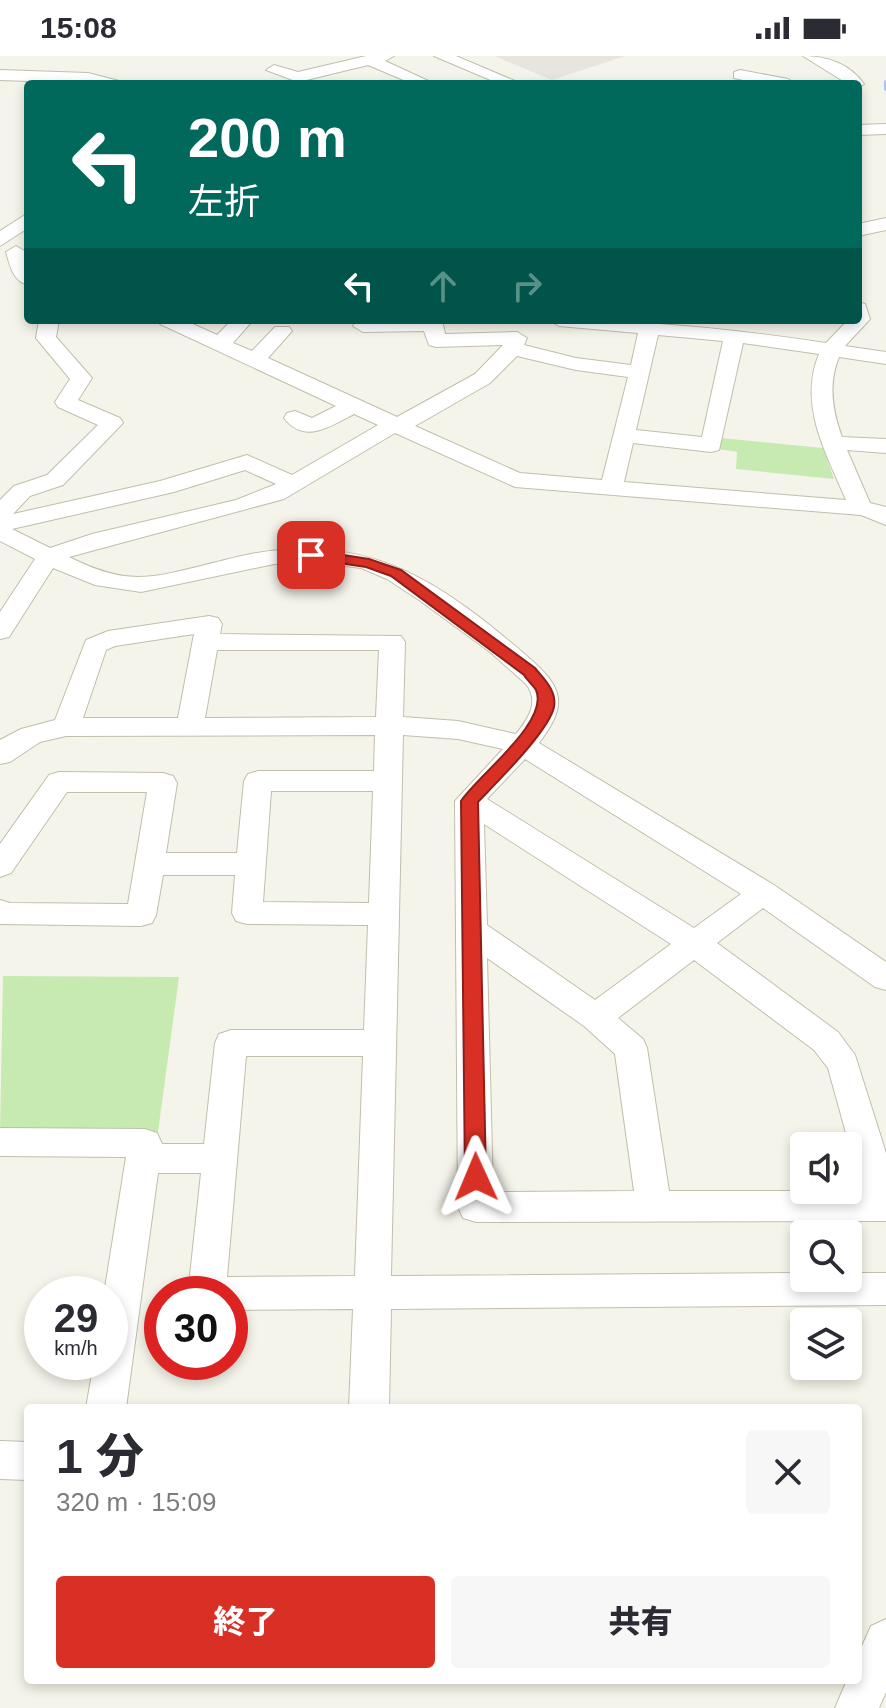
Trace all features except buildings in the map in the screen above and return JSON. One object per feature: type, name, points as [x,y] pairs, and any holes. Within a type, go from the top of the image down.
[{"type":"street","points":[[301,56],[269,74],[298,77],[378,58],[418,80]]},
{"type":"street","points":[[442,56],[504,80]]},
{"type":"street","points":[[811,56],[853,80]]},
{"type":"street","points":[[733,73],[774,80]]},
{"type":"street","points":[[0,75],[96,80]]},
{"type":"street","points":[[392,80],[408,76]]},
{"type":"street","points":[[862,229],[886,224]]},
{"type":"street","points":[[24,226],[11,248],[24,277]]},
{"type":"street","points":[[0,514],[22,491],[55,480],[112,423],[66,402],[81,378],[46,338],[48,324]]},
{"type":"street","points":[[175,324],[515,480],[861,508],[877,511],[886,518]]},
{"type":"street","points":[[220,345],[239,324]]},
{"type":"street","points":[[363,326],[398,324]]},
{"type":"street","points":[[432,324],[436,341],[514,336],[541,324]]},
{"type":"street","points":[[604,324],[734,336],[886,358]]},
{"type":"street","points":[[855,324],[832,349],[818,390],[834,443],[861,508]]},
{"type":"street","points":[[611,489],[650,328]]},
{"type":"street","points":[[254,361],[282,331]]},
{"type":"street","points":[[514,336],[576,364],[640,372]]},
{"type":"street","points":[[0,631],[49,556],[100,539],[243,505],[276,494],[392,426],[470,387],[514,336]]},
{"type":"street","points":[[625,435],[711,445],[734,336]]},
{"type":"street","points":[[295,418],[312,427],[351,407]]},
{"type":"street","points":[[834,443],[886,446]]},
{"type":"street","points":[[0,524],[166,487],[247,462],[293,484]]},
{"type":"street","points":[[0,532],[104,582],[122,585],[141,585],[273,558],[311,555],[369,563],[396,573],[529,672],[544,690],[546,708],[522,745],[469,801],[476,1207],[884,1206],[843,1064],[826,1041],[695,944],[469,801]]},
{"type":"street","points":[[66,727],[95,646],[108,639],[209,624],[190,726]]},
{"type":"street","points":[[206,642],[392,642],[369,1404]]},
{"type":"street","points":[[0,755],[20,739],[41,731],[66,727],[389,726],[463,729],[522,745],[763,893],[886,978]]},
{"type":"street","points":[[383,914],[247,913],[258,781],[387,781]]},
{"type":"street","points":[[0,866],[59,782],[163,783],[141,915],[3,914],[0,911]]},
{"type":"street","points":[[149,864],[251,864]]},
{"type":"street","points":[[595,1017],[763,893]]},
{"type":"street","points":[[472,931],[595,1017],[631,1048],[654,1208]]},
{"type":"street","points":[[379,1043],[231,1043],[207,1294],[886,1289]]},
{"type":"street","points":[[0,1142],[145,1143],[107,1404]]},
{"type":"street","points":[[143,1158],[220,1159]]},
{"type":"street","points":[[0,1460],[24,1461]]},
{"type":"street","points":[[857,1708],[886,1641]]},
{"type":"shaded area","points":[[494,56],[625,56],[552,80]]},
{"type":"green space","points":[[721,438],[823,448],[834,479],[736,469],[737,452],[718,449]]},
{"type":"green space","points":[[3,976],[179,977],[158,1132],[0,1132]]},
{"type":"waterway","points":[[886,82],[886,89]]},
{"type":"route","points":[[311,555],[369,563],[396,573],[529,672],[544,690],[546,708],[522,745],[469,801],[476,1177]]}]
